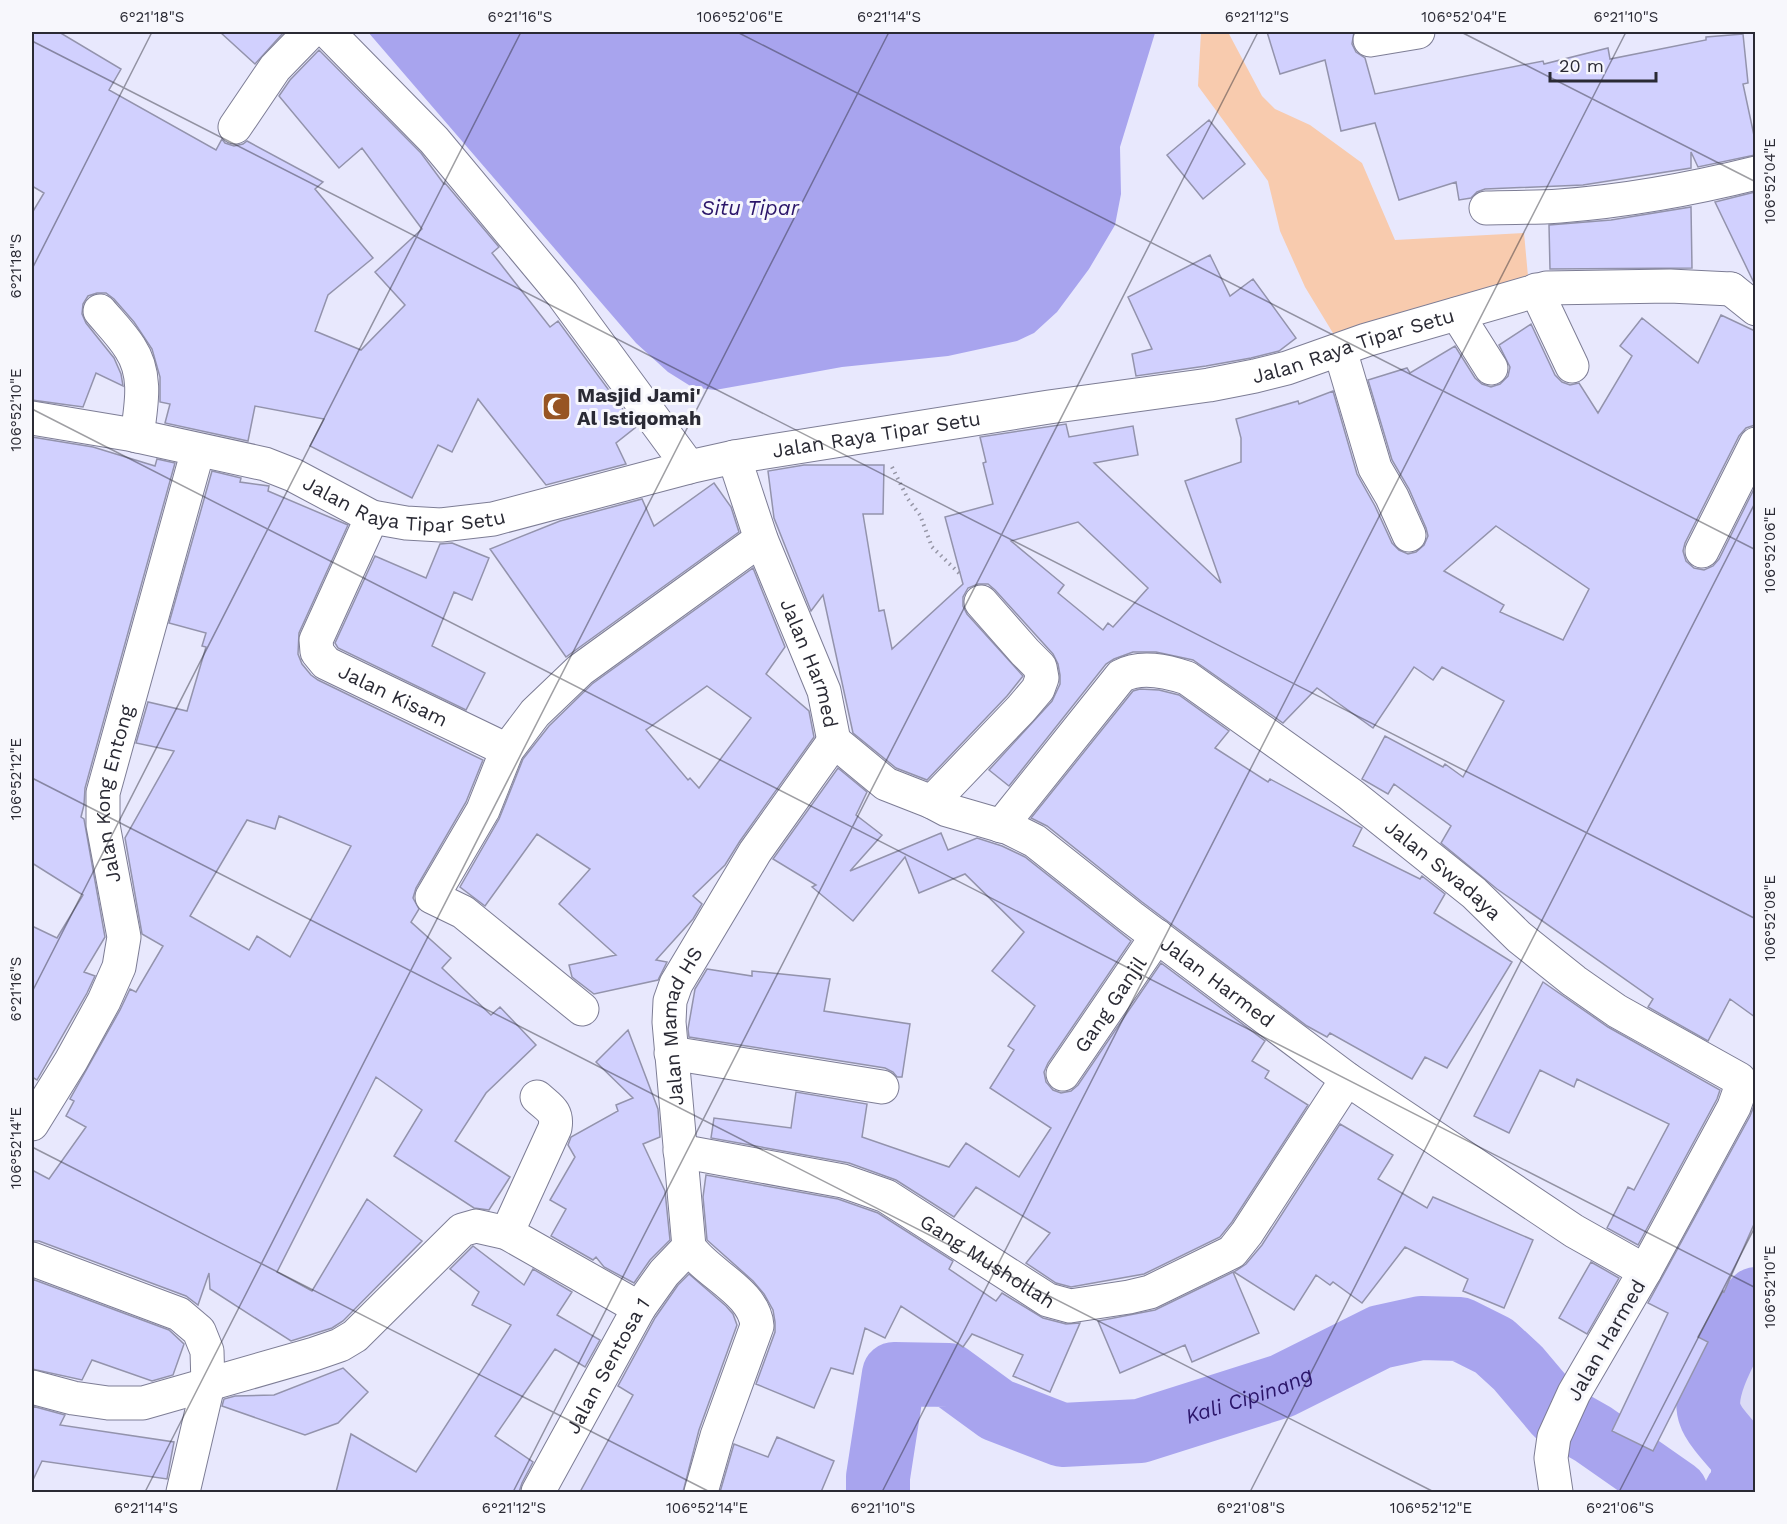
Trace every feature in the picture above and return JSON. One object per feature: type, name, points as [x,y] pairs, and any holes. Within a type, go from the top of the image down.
[{"type":"street","points":[[235,127],[275,69],[310,32]]},
{"type":"street","points":[[328,32],[434,140],[562,294],[689,467]]},
{"type":"street","points":[[1370,40],[1418,32]]},
{"type":"street","points":[[1486,208],[1559,206],[1612,201],[1718,183],[1755,173]]},
{"type":"street","name":"Jalan Raya Tipar Setu","points":[[32,418],[236,456],[293,474],[372,517],[406,523],[441,525],[493,519],[734,457],[1049,407],[1209,385],[1287,368],[1366,340],[1546,288],[1670,286],[1747,291]]},
{"type":"street","points":[[1536,290],[1572,366]]},
{"type":"street","points":[[100,311],[130,348],[141,376],[142,394],[136,436]]},
{"type":"street","points":[[1457,314],[1491,368]]},
{"type":"street","points":[[1340,350],[1374,468],[1392,497],[1409,535]]},
{"type":"street","points":[[1702,551],[1755,444]]},
{"type":"street","name":"Jalan Kong Entong","points":[[32,1124],[76,1052],[104,1001],[119,967],[124,936],[103,825],[103,792],[198,450]]},
{"type":"street","name":"Jalan Harmed","points":[[734,457],[761,539],[824,691],[834,741],[886,784],[947,810],[1001,826],[1035,841],[1347,1079],[1574,1231],[1644,1271],[1574,1393],[1554,1437],[1551,1458],[1556,1492]]},
{"type":"street","name":"Jalan Kisam","points":[[372,517],[316,640],[317,652],[326,663],[507,750]]},
{"type":"street","points":[[582,1009],[462,912],[432,897],[483,810],[507,750],[535,713],[580,670],[761,539]]},
{"type":"street","points":[[932,802],[1021,709],[1038,689],[1042,678],[1040,667],[981,602]]},
{"type":"street","name":"Jalan Swadaya","points":[[1001,826],[1121,676],[1131,670],[1151,670],[1169,672],[1187,678],[1350,794],[1474,893],[1519,937],[1574,981],[1617,1011],[1747,1071],[1734,1107],[1644,1271]]},
{"type":"street","name":"Jalan Mamad HS","points":[[688,1247],[671,1053],[670,1001],[676,984],[755,852],[834,741]]},
{"type":"street","name":"Gang Ganjil","points":[[1063,1074],[1157,936]]},
{"type":"street","points":[[671,1053],[882,1087]]},
{"type":"street","name":"Gang Mushollah","points":[[680,1151],[843,1181],[886,1196],[1048,1300],[1070,1306],[1129,1298],[1150,1292],[1232,1252],[1248,1233],[1347,1079]]},
{"type":"street","points":[[507,1233],[555,1128],[557,1117],[537,1097]]},
{"type":"street","points":[[32,1387],[73,1398],[108,1403],[142,1403],[340,1345],[354,1336],[462,1230],[476,1226],[507,1233],[639,1308]]},
{"type":"street","points":[[688,1247],[695,1257],[746,1299],[757,1316],[758,1326],[717,1436],[700,1492]]},
{"type":"street","name":"Jalan Sentosa 1","points":[[538,1492],[639,1308],[653,1287],[688,1247]]},
{"type":"street","points":[[32,1259],[179,1314],[199,1330],[207,1351],[208,1385],[183,1492]]},
{"type":"path","points":[[882,434],[887,456],[920,515],[932,547],[969,582],[981,602]]},
{"type":"shaded area","points":[[1201,32],[1228,32],[1262,96],[1275,109],[1310,125],[1362,163],[1395,240],[1524,233],[1529,287],[1339,343],[1305,287],[1280,231],[1268,181],[1198,86]]},
{"type":"shaded area","points":[[1755,1310],[1755,1452],[1746,1445],[1725,1419],[1720,1384],[1731,1351]]},
{"type":"water","name":"Situ Tipar","points":[[368,32],[1155,33],[1120,147],[1121,194],[1115,225],[1089,269],[1057,312],[1034,333],[1017,341],[948,356],[842,367],[715,390],[692,387],[668,372],[636,343]]},
{"type":"building","points":[[32,32],[59,32],[121,69],[109,90],[216,150],[222,139],[225,143],[234,146],[247,141],[323,182],[315,189],[373,258],[328,295],[315,331],[361,350],[405,305],[375,272],[422,229],[362,148],[339,168],[279,96],[290,80],[319,50],[421,153],[444,184],[499,247],[492,253],[550,327],[558,321],[636,427],[616,443],[626,464],[546,485],[478,399],[452,452],[438,445],[412,498],[310,446],[324,419],[255,406],[248,441],[165,423],[170,404],[160,402],[160,377],[152,349],[134,322],[106,293],[88,296],[83,304],[82,314],[86,323],[114,358],[123,386],[96,373],[83,407],[32,400],[32,213],[44,193],[32,186]]},
{"type":"building","points":[[220,32],[284,32],[255,64]]},
{"type":"building","points":[[1267,32],[1354,32],[1352,44],[1356,52],[1365,58],[1375,94],[1543,61],[1544,64],[1608,48],[1610,59],[1706,40],[1706,37],[1743,34],[1748,83],[1743,84],[1755,140],[1755,155],[1698,167],[1691,152],[1691,168],[1583,185],[1485,189],[1477,192],[1471,198],[1459,200],[1456,182],[1399,200],[1375,123],[1341,131],[1325,60],[1280,74]]},
{"type":"building","points":[[1209,120],[1245,164],[1203,199],[1167,155]]},
{"type":"building","points":[[1755,192],[1755,285],[1715,202]]},
{"type":"building","points":[[1691,207],[1692,268],[1550,269],[1549,225],[1611,220]]},
{"type":"building","points":[[1210,255],[1230,296],[1253,279],[1296,338],[1279,351],[1251,358],[1136,376],[1132,354],[1152,349],[1128,297]]},
{"type":"building","points":[[1721,315],[1755,331],[1755,425],[1746,428],[1739,436],[1683,551],[1686,561],[1694,568],[1704,570],[1713,566],[1719,559],[1755,487],[1755,1017],[1730,999],[1708,1041],[1648,1007],[1653,999],[1497,889],[1441,843],[1451,826],[1394,784],[1388,794],[1362,779],[1385,736],[1443,767],[1445,764],[1463,777],[1504,701],[1442,667],[1433,680],[1414,667],[1373,728],[1317,688],[1283,723],[1193,660],[1156,652],[1133,652],[1106,664],[1009,786],[989,770],[1052,701],[1060,684],[1060,675],[1053,654],[995,590],[988,584],[978,584],[968,588],[963,597],[963,606],[967,614],[1023,676],[1007,696],[927,780],[896,768],[853,733],[823,595],[811,611],[774,518],[768,471],[804,465],[884,465],[883,514],[863,514],[879,611],[884,610],[892,649],[963,584],[945,517],[993,504],[983,463],[986,462],[980,437],[1066,424],[1069,437],[1133,426],[1138,455],[1094,463],[1221,583],[1185,481],[1241,462],[1241,438],[1236,419],[1298,401],[1299,404],[1333,391],[1357,474],[1392,543],[1399,550],[1408,554],[1416,552],[1424,545],[1428,536],[1409,489],[1392,460],[1368,380],[1407,368],[1410,373],[1455,346],[1475,378],[1482,384],[1491,387],[1500,384],[1508,376],[1510,367],[1499,345],[1531,324],[1555,375],[1562,382],[1570,385],[1579,383],[1598,413],[1632,356],[1620,346],[1642,318],[1698,363]],"holes":[[[1078,522],[1148,588],[1113,627],[1108,623],[1103,630],[1058,593],[1064,585],[1011,541]],[[1496,526],[1589,589],[1563,640],[1500,612],[1504,605],[1444,571]]]},
{"type":"building","points":[[32,437],[93,447],[155,466],[157,459],[175,463],[85,788],[81,817],[84,819],[105,937],[84,972],[95,976],[87,993],[37,1080],[32,1077],[32,926],[57,938],[83,895],[32,863]]},
{"type":"building","points":[[212,471],[241,478],[240,482],[269,486],[268,491],[348,525],[299,633],[298,654],[302,664],[318,680],[483,760],[466,802],[416,888],[413,898],[419,909],[411,922],[451,958],[442,968],[491,1015],[500,1007],[536,1045],[486,1093],[455,1141],[510,1177],[489,1210],[474,1208],[394,1156],[422,1110],[376,1077],[277,1272],[312,1291],[367,1199],[422,1241],[343,1321],[332,1328],[291,1341],[210,1289],[209,1273],[198,1305],[186,1296],[39,1241],[32,1241],[32,1170],[49,1179],[86,1127],[66,1116],[74,1101],[70,1099],[130,989],[136,992],[163,946],[142,934],[125,838],[174,751],[136,743],[148,702],[187,711],[206,647],[202,646],[206,633],[169,623]],"holes":[[[279,816],[351,846],[290,957],[257,936],[249,950],[190,916],[247,820],[275,829]]]},
{"type":"building","points":[[714,483],[731,507],[739,532],[566,657],[490,549],[560,521],[642,499],[654,526]]},
{"type":"building","points":[[452,543],[489,558],[472,600],[454,592],[432,646],[485,673],[466,710],[338,648],[335,643],[375,556],[426,578],[440,544]]},
{"type":"building","points":[[753,568],[785,647],[766,674],[809,711],[814,737],[725,865],[693,896],[702,904],[693,919],[656,960],[667,962],[658,980],[594,994],[572,977],[569,965],[616,955],[559,904],[590,869],[537,834],[485,906],[460,887],[499,819],[523,759],[549,726],[592,684]],"holes":[[[707,686],[751,718],[699,788],[690,778],[688,780],[646,730]]]},
{"type":"building","points":[[1159,690],[1179,695],[1229,731],[1215,748],[1268,782],[1270,779],[1362,828],[1353,846],[1420,879],[1422,876],[1445,894],[1434,913],[1512,962],[1447,1068],[1425,1057],[1412,1079],[1330,1033],[1327,1037],[1307,1026],[1142,902],[1047,826],[1031,818],[1133,691]]},
{"type":"building","points":[[838,768],[867,792],[856,815],[882,835],[850,871],[941,833],[948,850],[977,838],[1025,857],[1131,941],[1048,1063],[1044,1072],[1046,1082],[1053,1090],[1061,1093],[1071,1091],[1078,1085],[1161,963],[1265,1041],[1252,1061],[1269,1071],[1265,1078],[1308,1105],[1220,1237],[1144,1274],[1071,1287],[1056,1283],[1026,1263],[1050,1233],[976,1187],[954,1217],[896,1180],[849,1163],[711,1138],[714,1118],[791,1128],[796,1092],[867,1104],[862,1137],[949,1167],[966,1143],[1019,1177],[1051,1128],[990,1088],[1014,1050],[1008,1046],[1035,1006],[992,971],[1024,932],[965,874],[919,893],[905,857],[853,921],[812,887],[816,885],[773,859]]},
{"type":"building","points":[[707,969],[752,976],[752,971],[830,979],[824,1011],[910,1024],[902,1077],[897,1077],[885,1068],[689,1037],[688,1029],[695,989]]},
{"type":"building","points":[[1543,982],[1608,1027],[1720,1090],[1638,1245],[1607,1228],[1628,1187],[1634,1190],[1669,1124],[1577,1079],[1574,1087],[1540,1070],[1509,1133],[1474,1116]]},
{"type":"building","points":[[628,1030],[658,1109],[660,1137],[643,1144],[665,1191],[670,1240],[650,1260],[634,1283],[604,1267],[596,1257],[593,1260],[551,1236],[566,1209],[550,1200],[575,1157],[568,1145],[571,1137],[618,1111],[616,1105],[633,1098],[596,1062]]},
{"type":"building","points":[[1755,1103],[1755,1222],[1724,1292],[1698,1337],[1708,1342],[1653,1451],[1612,1431],[1668,1313],[1648,1303]]},
{"type":"building","points":[[1340,1124],[1393,1155],[1378,1179],[1427,1208],[1433,1197],[1533,1240],[1504,1308],[1463,1291],[1468,1279],[1405,1247],[1362,1303],[1333,1282],[1330,1285],[1316,1275],[1294,1310],[1234,1272],[1246,1264],[1262,1245]]},
{"type":"building","points":[[706,1175],[838,1199],[878,1213],[953,1261],[949,1269],[996,1301],[1002,1293],[1043,1318],[1066,1324],[1080,1323],[1050,1392],[1013,1376],[1023,1355],[972,1334],[963,1347],[901,1306],[885,1338],[865,1328],[853,1374],[831,1368],[814,1408],[756,1384],[775,1332],[773,1310],[753,1281],[707,1240],[703,1197]]},
{"type":"building","points":[[473,1246],[524,1285],[533,1269],[572,1292],[557,1315],[600,1340],[585,1367],[555,1349],[495,1436],[533,1462],[519,1492],[336,1492],[351,1434],[416,1472],[511,1325],[472,1305],[479,1292],[450,1269]]},
{"type":"building","points":[[1591,1262],[1619,1278],[1587,1334],[1559,1318]]},
{"type":"building","points":[[1233,1272],[1259,1333],[1192,1362],[1185,1345],[1120,1373],[1098,1321],[1155,1310]]},
{"type":"building","points":[[689,1274],[726,1306],[733,1314],[737,1325],[699,1430],[683,1492],[580,1492],[633,1395],[618,1386],[655,1318],[678,1285]]},
{"type":"building","points":[[32,1279],[169,1330],[184,1344],[173,1375],[152,1381],[92,1360],[82,1380],[32,1369]]},
{"type":"building","points":[[343,1368],[368,1392],[338,1423],[305,1435],[222,1406],[224,1399],[235,1396],[274,1395]]},
{"type":"building","points":[[32,1406],[65,1415],[60,1425],[174,1442],[167,1479],[42,1461],[32,1482]]},
{"type":"building","points":[[777,1437],[834,1461],[821,1492],[720,1492],[734,1444],[768,1457]]},
{"type":"waterway","name":"Kali Cipinang","points":[[1736,1492],[1742,1486],[1744,1459],[1716,1425],[1710,1414],[1708,1402],[1710,1388],[1723,1355],[1756,1299]]},
{"type":"waterway","name":"Kali Cipinang","points":[[878,1492],[878,1477],[894,1374],[949,1375],[997,1410],[1062,1435],[1140,1431],[1282,1386],[1380,1337],[1421,1328],[1460,1329],[1494,1346],[1518,1368],[1556,1413],[1593,1434],[1676,1492]]},
{"type":"place","name":"Masjid Jami' Al Istiqomah","points":[[556,407]]}]
